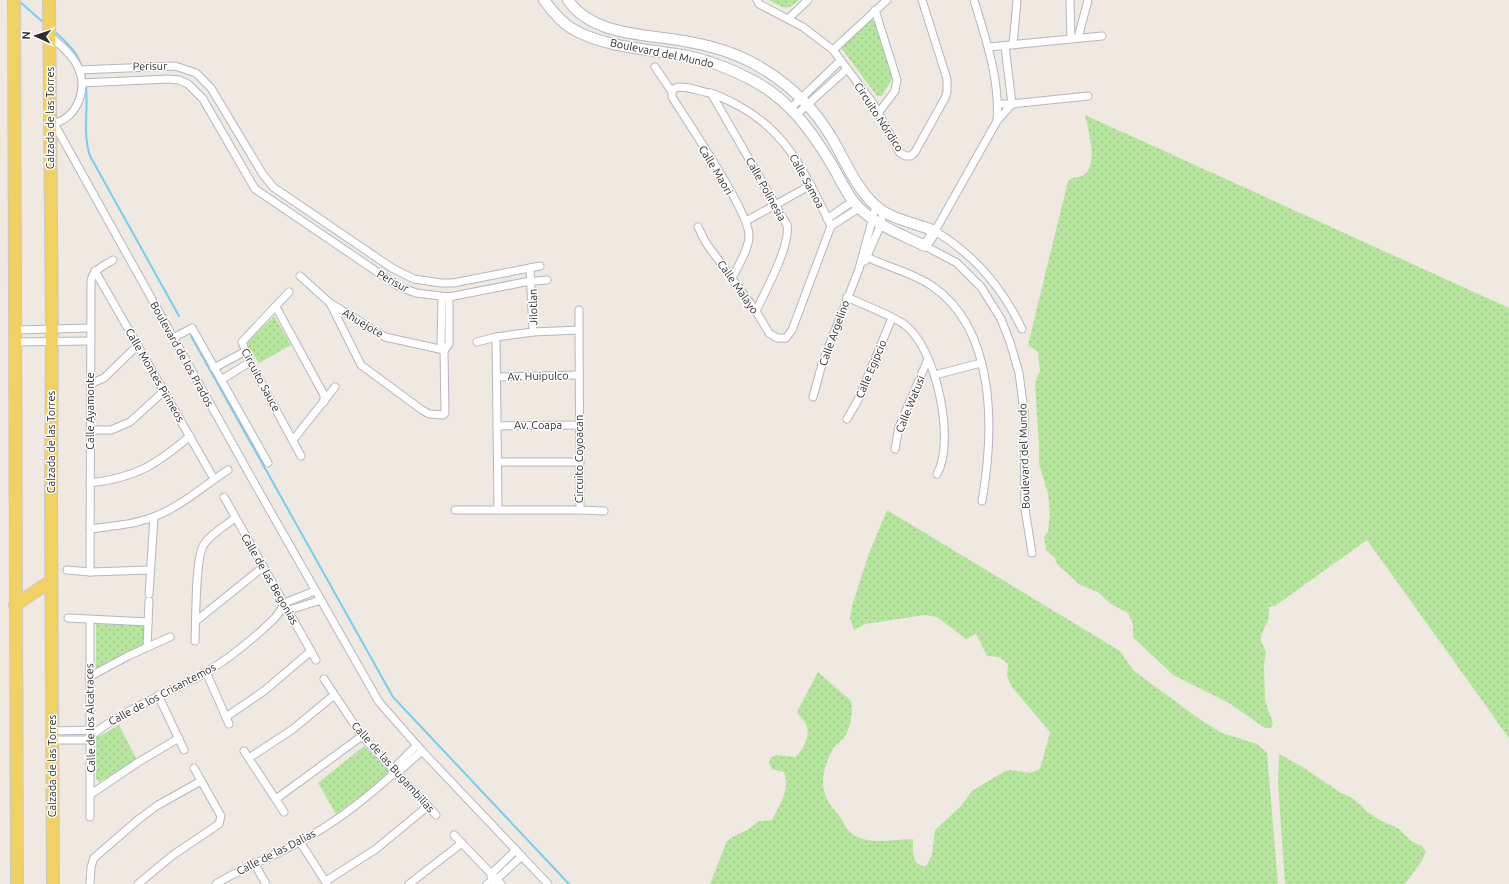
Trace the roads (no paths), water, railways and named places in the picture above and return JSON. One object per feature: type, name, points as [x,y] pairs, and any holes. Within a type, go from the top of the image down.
[{"type":"main road","points":[[14,0],[17,884]]},
{"type":"main road","name":"Calzada de las Torres","points":[[49,0],[52,119],[51,580],[53,884]]},
{"type":"main road","points":[[15,605],[51,580]]},
{"type":"street","name":"Boulevard del Mundo","points":[[544,0],[561,21],[570,28],[591,37],[621,45],[711,62],[751,79],[778,96],[794,111],[814,136],[856,205],[877,222],[957,263],[981,287],[1002,320],[1019,373],[1024,411],[1024,493],[1032,554]]},
{"type":"street","name":"Boulevard del Mundo","points":[[568,0],[579,14],[591,21],[621,30],[721,49],[765,70],[804,101],[832,138],[854,178],[880,208]]},
{"type":"street","name":"Circuito Nórdico","points":[[757,0],[759,4],[789,18],[819,38],[833,50],[879,112],[900,152],[906,156],[911,156],[915,152],[945,98],[948,85],[922,0]]},
{"type":"street","points":[[789,18],[808,0]]},
{"type":"street","points":[[833,50],[887,0]]},
{"type":"street","points":[[974,0],[997,82],[997,121]]},
{"type":"street","points":[[1013,45],[1017,0]]},
{"type":"street","points":[[1070,0],[1074,39]]},
{"type":"street","points":[[1074,39],[1088,0]]},
{"type":"street","points":[[876,10],[897,80],[895,91],[879,112]]},
{"type":"street","points":[[570,28],[579,14]]},
{"type":"street","points":[[50,36],[71,56],[79,70],[82,83],[77,106],[66,118],[52,119]]},
{"type":"street","points":[[988,47],[1102,36]]},
{"type":"street","points":[[925,246],[997,121],[1012,104],[1005,46]]},
{"type":"street","points":[[794,111],[840,61]]},
{"type":"street","name":"Perisur","points":[[79,70],[160,66],[186,68],[196,73],[212,88],[268,181],[279,192],[392,268],[414,279],[435,283],[453,283],[540,266]]},
{"type":"street","name":"Calle Maori","points":[[656,67],[672,92],[672,97],[719,172],[746,221],[749,230],[749,242],[732,278]]},
{"type":"street","points":[[804,101],[847,69]]},
{"type":"street","name":"Perisur","points":[[82,83],[156,79],[179,80],[188,84],[203,99],[255,189],[272,202],[398,286],[416,293],[449,297],[532,281],[547,280]]},
{"type":"street","name":"Calle Samoa","points":[[672,92],[675,88],[683,87],[711,93],[750,112],[769,126],[794,154],[831,226]]},
{"type":"street","name":"Calle Polinesia","points":[[711,93],[787,225],[788,231],[786,242],[756,312]]},
{"type":"street","points":[[998,104],[1012,104],[1088,96]]},
{"type":"street","name":"Boulevard de los Prados","points":[[52,119],[173,338],[379,702],[420,748],[548,884]]},
{"type":"street","points":[[225,138],[236,130]]},
{"type":"street","points":[[746,221],[811,185]]},
{"type":"street","points":[[272,202],[279,192]]},
{"type":"street","points":[[827,219],[856,205]]},
{"type":"street","points":[[831,226],[856,205]]},
{"type":"street","points":[[880,208],[935,231],[963,250],[979,264],[1002,293],[1022,329]]},
{"type":"street","name":"Calle Argelino","points":[[813,397],[820,370],[847,297],[865,256],[877,222],[880,208]]},
{"type":"street","name":"Calle Malayo","points":[[698,227],[706,243],[756,312],[769,333],[782,339],[792,330],[831,226]]},
{"type":"street","points":[[865,256],[912,275],[931,286],[946,297],[959,311],[968,327],[981,363],[989,408],[989,454],[982,502]]},
{"type":"street","points":[[95,271],[113,260]]},
{"type":"street","points":[[530,268],[532,281]]},
{"type":"street","name":"Calle Ayamonte","points":[[90,572],[91,282],[95,271]]},
{"type":"street","name":"Calle Montes Pirineos","points":[[95,271],[214,479]]},
{"type":"street","points":[[300,276],[330,303],[361,365],[429,414],[443,415],[446,413],[444,350],[441,344],[442,297]]},
{"type":"street","name":"Jilotlan","points":[[532,281],[533,332]]},
{"type":"street","name":"Circuito Sauce","points":[[289,292],[243,340],[242,344],[250,362],[301,456]]},
{"type":"street","points":[[444,350],[449,344],[449,297]]},
{"type":"street","points":[[847,297],[905,325],[914,333],[928,359],[935,375],[945,432],[945,453],[942,465],[937,474]]},
{"type":"street","name":"Ahuejote","points":[[330,303],[385,337],[444,350]]},
{"type":"street","points":[[276,307],[324,395],[324,402]]},
{"type":"street","name":"Circuito Coyoacan","points":[[455,510],[580,510],[579,310]]},
{"type":"street","name":"Calle Egipcio","points":[[847,419],[857,402],[892,318]]},
{"type":"street","points":[[15,336],[52,328],[91,328]]},
{"type":"street","name":"Boulevard de los Prados","points":[[173,338],[192,328],[268,464]]},
{"type":"street","points":[[477,342],[496,337],[533,332],[579,330]]},
{"type":"street","points":[[15,336],[52,341],[91,341]]},
{"type":"street","points":[[496,337],[498,510]]},
{"type":"street","points":[[90,384],[104,378],[138,345]]},
{"type":"street","points":[[214,368],[246,351]]},
{"type":"street","name":"Calle Watusi","points":[[895,449],[899,427],[928,359]]},
{"type":"street","points":[[221,380],[250,362]]},
{"type":"street","points":[[935,375],[981,363]]},
{"type":"street","name":"Av. Huipulco","points":[[497,377],[579,375]]},
{"type":"street","points":[[293,440],[335,387]]},
{"type":"street","points":[[90,430],[111,430],[130,422],[164,391]]},
{"type":"street","name":"Av. Coapa","points":[[497,426],[579,425]]},
{"type":"street","points":[[90,483],[111,480],[148,467],[168,455],[190,436]]},
{"type":"street","points":[[498,462],[580,462]]},
{"type":"street","points":[[90,529],[131,524],[154,517],[185,501],[228,470]]},
{"type":"street","name":"Calle de las Begonias","points":[[224,497],[284,603]]},
{"type":"street","points":[[580,510],[604,511]]},
{"type":"street","points":[[147,648],[154,517]]},
{"type":"street","points":[[195,641],[198,564],[202,547],[207,541],[235,518]]},
{"type":"street","points":[[196,621],[263,567]]},
{"type":"street","points":[[67,570],[90,572],[150,570]]},
{"type":"street","points":[[284,603],[315,591]]},
{"type":"street","name":"Calle de los Crisantemos","points":[[52,736],[84,741],[93,732],[158,696],[206,672],[250,641],[285,611],[321,600]]},
{"type":"street","name":"Calle de los Crisantemos","points":[[284,603],[285,611]]},
{"type":"street","name":"Calle de las Begonias","points":[[285,611],[316,660]]},
{"type":"street","points":[[68,618],[148,622]]},
{"type":"street","name":"Calle de los Alcatraces","points":[[90,620],[89,677],[93,732],[90,817]]},
{"type":"street","points":[[89,677],[170,637]]},
{"type":"street","points":[[226,717],[264,691],[311,651]]},
{"type":"street","points":[[206,672],[229,724]]},
{"type":"street","name":"Calle de las Bugambilias","points":[[324,679],[333,696],[362,736],[394,772],[436,815]]},
{"type":"street","points":[[158,696],[184,750]]},
{"type":"street","points":[[249,758],[293,729],[333,696]]},
{"type":"street","points":[[276,799],[362,736]]},
{"type":"street","points":[[90,794],[179,738]]},
{"type":"street","name":"Calle de las Dalias","points":[[216,884],[254,863],[300,842],[357,804],[420,748]]},
{"type":"street","points":[[244,751],[284,812]]},
{"type":"street","points":[[138,884],[173,855],[219,824],[220,816],[194,768]]},
{"type":"street","points":[[90,884],[91,867],[94,858],[139,819],[158,805],[201,781]]},
{"type":"street","points":[[300,842],[326,883],[376,848],[428,806]]},
{"type":"street","points":[[454,835],[493,880]]},
{"type":"street","points":[[408,884],[462,843]]},
{"type":"street","points":[[493,880],[516,850]]},
{"type":"street","points":[[493,880],[522,856]]},
{"type":"street","points":[[254,863],[266,884]]},
{"type":"waterway","points":[[19,1],[44,23]]},
{"type":"waterway","points":[[54,31],[75,52],[82,68]]},
{"type":"waterway","points":[[84,72],[87,93],[86,135],[90,156],[179,316]]},
{"type":"waterway","points":[[191,336],[393,697],[569,884]]}]
